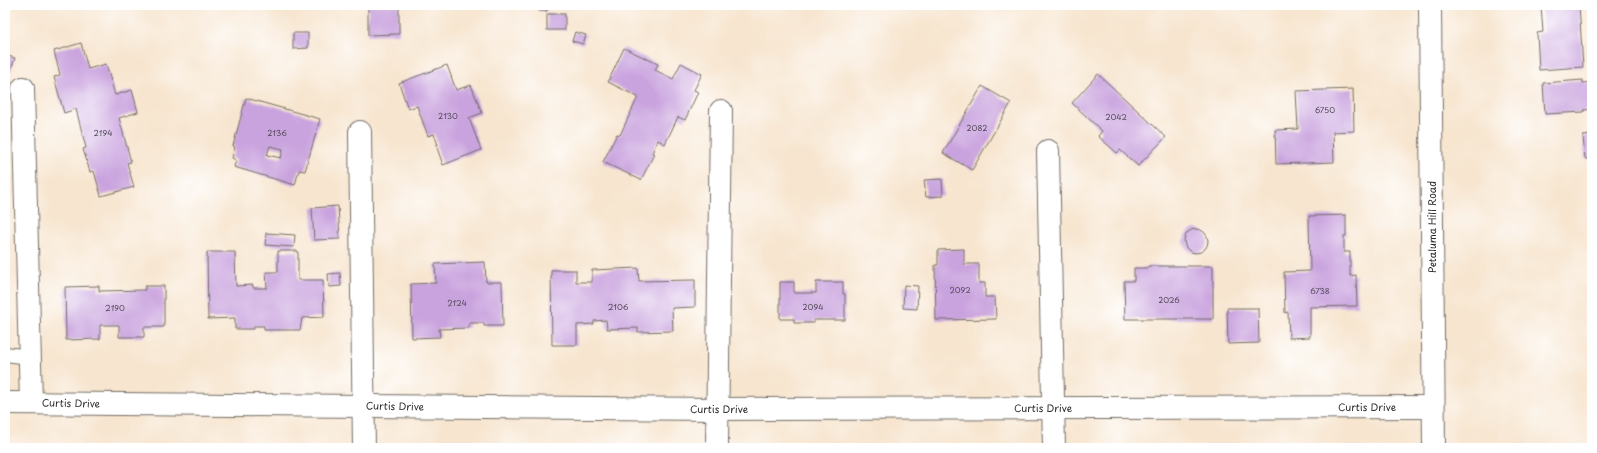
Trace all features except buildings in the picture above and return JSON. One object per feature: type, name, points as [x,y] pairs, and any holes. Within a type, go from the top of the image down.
[{"type":"street","name":"Petaluma Hill Road","points":[[1430,5],[1434,448]]},
{"type":"street","points":[[23,88],[31,403]]},
{"type":"street","points":[[717,448],[722,111]]},
{"type":"street","points":[[360,132],[364,448]]},
{"type":"street","points":[[1048,151],[1054,448]]},
{"type":"street","name":"Curtis Drive","points":[[5,403],[717,409],[1433,406]]},
{"type":"lane","points":[[5,354],[30,357]]}]
